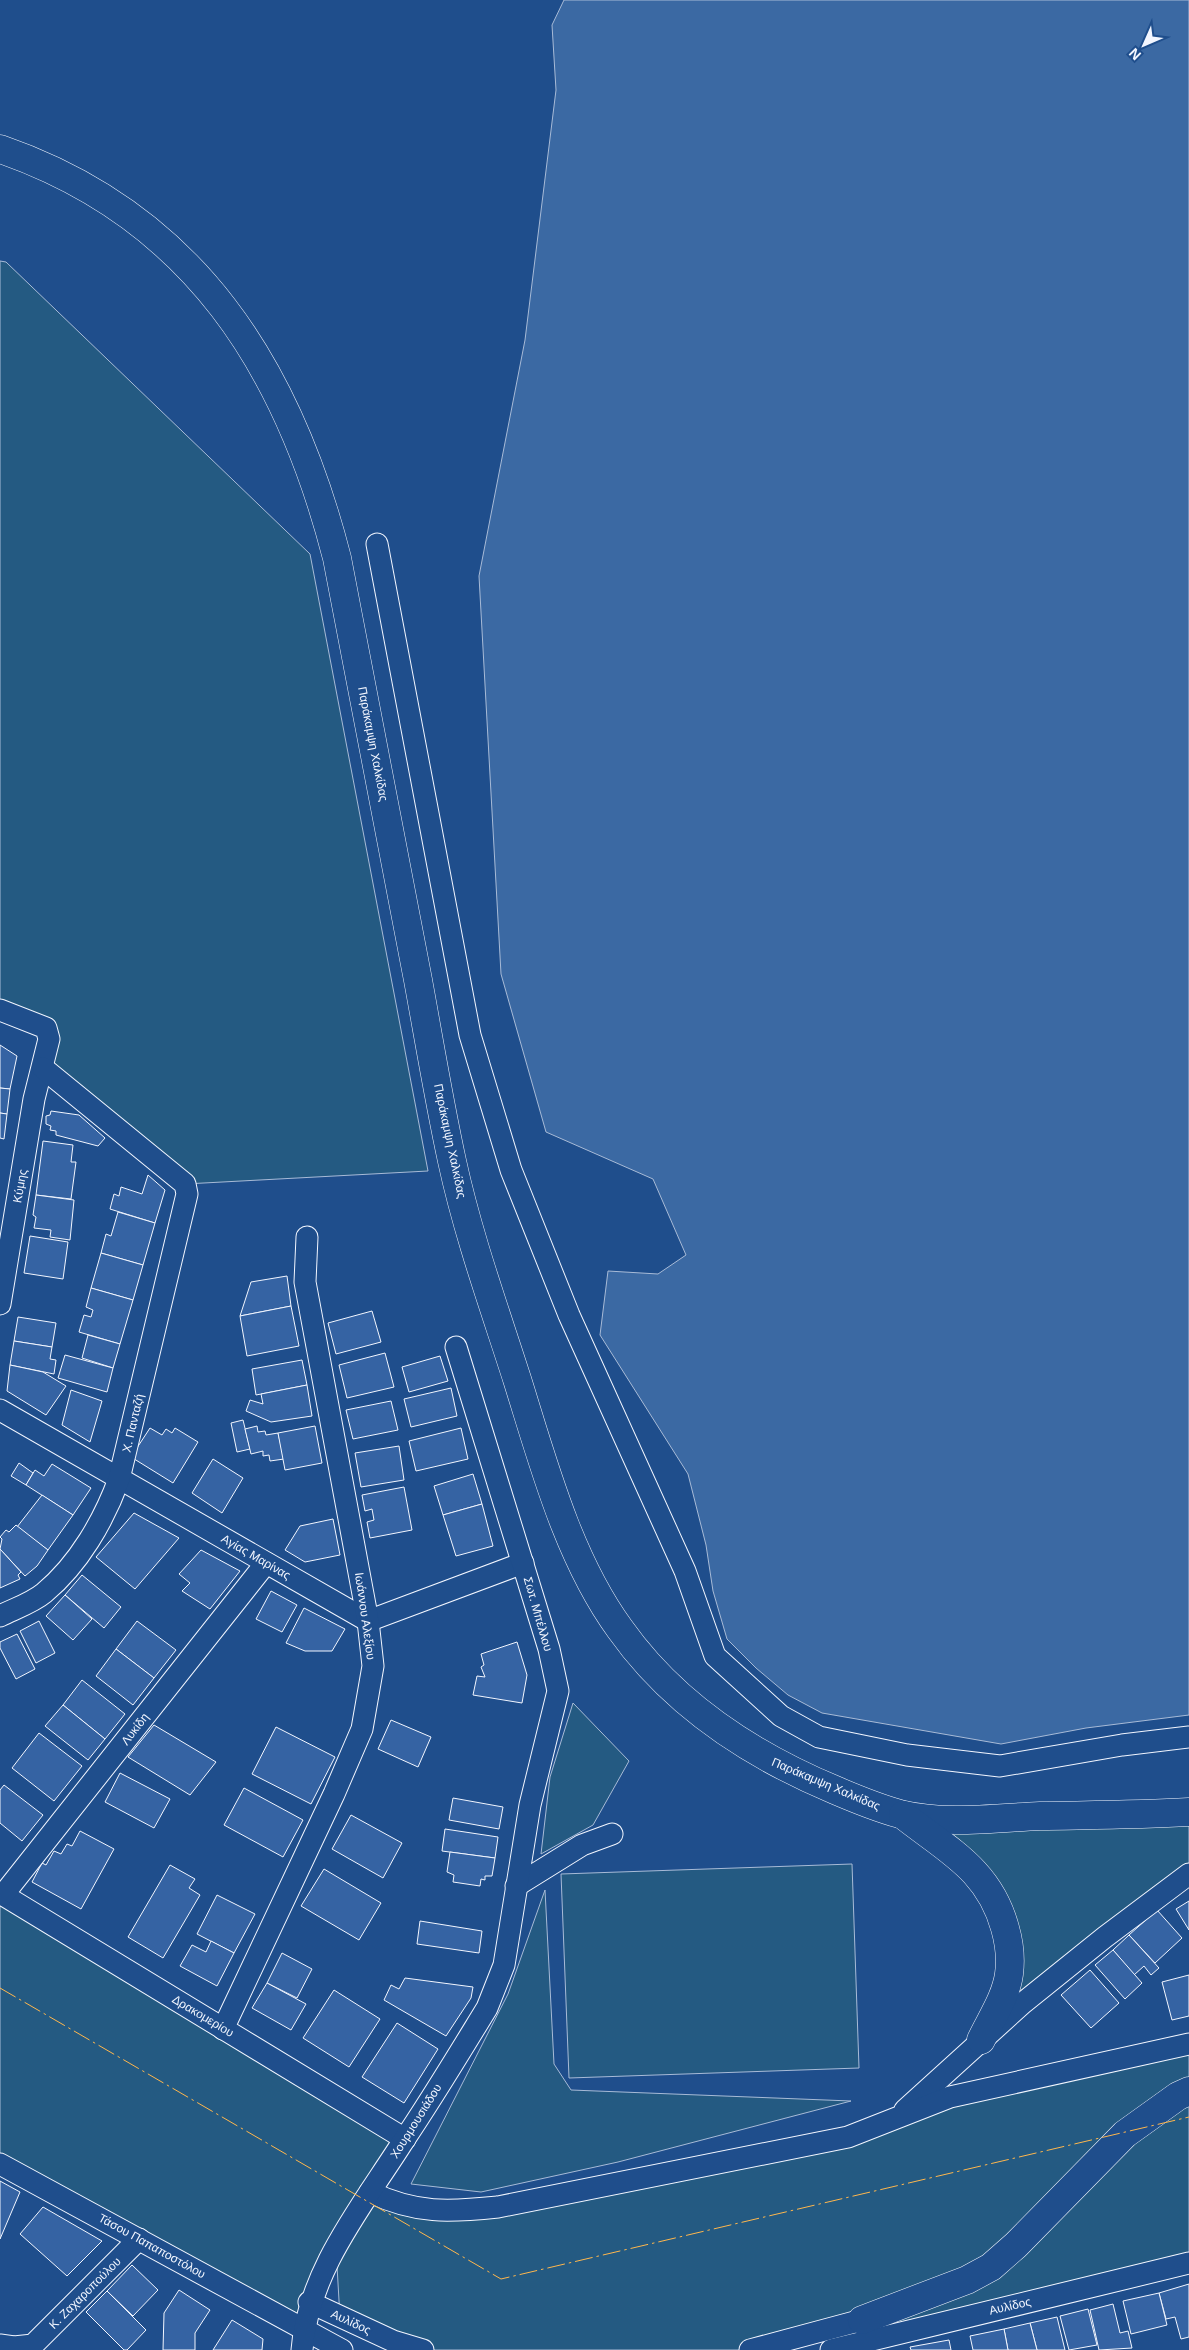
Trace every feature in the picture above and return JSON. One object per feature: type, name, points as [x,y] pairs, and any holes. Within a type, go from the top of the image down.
[{"type":"main road","name":"Παράκαμψη Χαλκίδας","points":[[0,150],[25,158],[81,183],[152,233],[192,270],[230,314],[258,355],[305,455],[327,516],[338,558],[452,1163],[536,1441],[576,1550],[595,1590],[618,1628],[648,1665],[678,1695],[710,1720],[767,1758],[798,1774],[865,1802],[903,1814],[973,1821],[1189,1812]]},
{"type":"main road","points":[[903,1814],[934,1840],[959,1857],[986,1883],[1000,1910],[1009,1942],[1009,1973],[1001,2000],[981,2040]]},
{"type":"main road","points":[[872,2336],[991,2267],[1016,2245],[1125,2134],[1178,2096],[1189,2092]]},
{"type":"street","points":[[377,544],[470,1036],[511,1170],[569,1315],[685,1570],[715,1656],[781,1716],[818,1737],[907,1756],[1000,1766],[1122,1746],[1189,1738]]},
{"type":"street","name":"Κύμης","points":[[0,1010],[46,1028],[49,1039],[34,1099],[0,1304]]},
{"type":"street","name":"Χ. Πανταζή","points":[[0,1616],[43,1594],[62,1576],[108,1509],[120,1479],[187,1194],[185,1184],[43,1068]]},
{"type":"street","name":"Ιωάννου Αλεξίου","points":[[223,2029],[331,1802],[362,1729],[373,1666],[368,1621],[305,1282],[307,1237]]},
{"type":"street","name":"Σωτ. Μπέλλου","points":[[456,1347],[506,1514],[549,1648],[558,1691],[536,1778],[516,1886]]},
{"type":"street","name":"Αγίας Μαρίνας","points":[[0,1410],[368,1621]]},
{"type":"street","name":"Λυκίδη","points":[[2,1894],[266,1563]]},
{"type":"street","points":[[368,1621],[523,1563]]},
{"type":"street","points":[[516,1886],[582,1845],[612,1834]]},
{"type":"street","points":[[895,2118],[1023,2003],[1105,1936],[1189,1874]]},
{"type":"street","name":"Χουρμουσιάδου","points":[[302,2340],[309,2302],[336,2247],[488,2008],[504,1964],[516,1886]]},
{"type":"street","name":"Δρακομερίου","points":[[2,1894],[405,2139]]},
{"type":"street","points":[[370,2192],[388,2201],[429,2211],[457,2211],[498,2207],[848,2137],[950,2098],[1189,2044]]},
{"type":"street","name":"Τάσου Παπαποστόλου","points":[[0,2164],[139,2239],[302,2340]]},
{"type":"street","name":"Κ. Ζαχαροπούλου","points":[[0,2345],[14,2347],[33,2345],[139,2239]]},
{"type":"street","name":"Αυλίδος","points":[[831,2350],[872,2336],[1189,2263]]},
{"type":"street","name":"Αυλίδος","points":[[309,2302],[385,2338],[423,2350]]},
{"type":"street","name":"Αυλίδος","points":[[750,2350],[872,2336]]},
{"type":"street","points":[[302,2340],[342,2350]]},
{"type":"shaded area","points":[[564,0],[1189,0],[1189,1715],[1086,1728],[1001,1744],[822,1713],[788,1695],[756,1668],[727,1639],[713,1591],[706,1545],[688,1474],[600,1335],[608,1271],[658,1274],[686,1255],[653,1179],[546,1132],[501,974],[479,576],[525,340],[556,90],[552,25]]},
{"type":"shaded area","points":[[0,261],[6,262],[310,554],[428,1171],[185,1184],[43,1068],[49,1039],[0,1010]]},
{"type":"shaded area","points":[[573,1703],[629,1761],[593,1825],[541,1854],[550,1777]]},
{"type":"shaded area","points":[[942,1819],[1189,1821],[1189,1874],[981,2040],[1009,1942],[959,1857]]},
{"type":"shaded area","points":[[852,1864],[859,2068],[569,2078],[561,1874]]},
{"type":"shaded area","points":[[545,1890],[554,2064],[571,2090],[851,2101],[618,2162],[481,2192],[411,2184],[508,1994]]},
{"type":"shaded area","points":[[0,1893],[405,2139],[370,2192],[429,2211],[895,2118],[1189,2044],[1189,2263],[874,2339],[862,2320],[750,2350],[423,2350],[340,2318],[336,2248],[303,2329],[0,2164]]},
{"type":"building","points":[[0,1045],[17,1056],[10,1089],[0,1088]]},
{"type":"building","points":[[0,1088],[10,1089],[7,1114],[0,1113]]},
{"type":"building","points":[[51,1111],[79,1115],[105,1138],[98,1146],[56,1135],[56,1131],[50,1130],[51,1126],[46,1124],[46,1116],[50,1115]]},
{"type":"building","points":[[0,1113],[7,1114],[4,1139],[0,1138]]},
{"type":"building","points":[[43,1141],[73,1145],[71,1162],[76,1162],[71,1199],[36,1195]]},
{"type":"building","points":[[148,1175],[165,1190],[155,1223],[110,1209],[114,1194],[119,1196],[121,1187],[142,1194]]},
{"type":"building","points":[[36,1195],[74,1200],[70,1240],[50,1237],[51,1230],[34,1228],[36,1217],[33,1215]]},
{"type":"building","points":[[118,1212],[155,1223],[143,1265],[101,1253],[106,1234],[111,1236]]},
{"type":"building","points":[[30,1236],[68,1242],[63,1279],[24,1273]]},
{"type":"building","points":[[101,1253],[143,1265],[133,1300],[91,1288]]},
{"type":"building","points":[[287,1276],[291,1306],[240,1316],[251,1282]]},
{"type":"building","points":[[91,1288],[133,1300],[120,1344],[79,1332],[84,1315],[91,1317],[93,1310],[86,1307]]},
{"type":"building","points":[[291,1306],[299,1346],[247,1356],[240,1316]]},
{"type":"building","points":[[372,1311],[381,1342],[336,1354],[328,1323]]},
{"type":"building","points":[[18,1317],[56,1323],[52,1347],[14,1341]]},
{"type":"building","points":[[88,1335],[120,1344],[113,1368],[82,1358]]},
{"type":"building","points":[[14,1341],[52,1347],[50,1359],[56,1360],[54,1374],[10,1365]]},
{"type":"building","points":[[385,1353],[394,1387],[347,1398],[339,1365]]},
{"type":"building","points":[[65,1355],[113,1368],[107,1392],[58,1378]]},
{"type":"building","points":[[440,1356],[448,1381],[409,1392],[402,1367]]},
{"type":"building","points":[[302,1360],[307,1385],[256,1395],[252,1369]]},
{"type":"building","points":[[10,1365],[43,1372],[66,1386],[46,1415],[7,1391]]},
{"type":"building","points":[[307,1385],[312,1416],[271,1422],[246,1411],[250,1400],[263,1404],[261,1394]]},
{"type":"building","points":[[451,1388],[457,1416],[411,1427],[404,1399]]},
{"type":"building","points":[[71,1390],[102,1401],[90,1442],[62,1425]]},
{"type":"building","points":[[391,1401],[398,1430],[353,1439],[346,1410]]},
{"type":"building","points":[[243,1420],[250,1449],[237,1452],[231,1423]]},
{"type":"building","points":[[257,1426],[258,1432],[265,1431],[266,1435],[278,1433],[284,1459],[270,1461],[269,1455],[263,1456],[263,1451],[251,1454],[245,1429]]},
{"type":"building","points":[[315,1426],[322,1463],[285,1470],[278,1433]]},
{"type":"building","points":[[150,1428],[162,1435],[166,1429],[172,1433],[175,1428],[198,1442],[173,1483],[131,1457]]},
{"type":"building","points":[[461,1428],[468,1459],[416,1471],[409,1441]]},
{"type":"building","points":[[399,1446],[404,1480],[361,1487],[355,1453]]},
{"type":"building","points":[[213,1459],[243,1478],[222,1513],[192,1493]]},
{"type":"building","points":[[19,1463],[33,1473],[26,1485],[11,1476]]},
{"type":"building","points":[[52,1464],[91,1488],[73,1515],[26,1485],[35,1470],[44,1476]]},
{"type":"building","points":[[473,1474],[482,1504],[443,1515],[434,1486]]},
{"type":"building","points":[[404,1487],[412,1530],[370,1538],[367,1522],[374,1520],[372,1509],[365,1511],[362,1495]]},
{"type":"building","points":[[42,1495],[73,1515],[48,1550],[17,1527]]},
{"type":"building","points":[[482,1504],[493,1546],[456,1556],[443,1515]]},
{"type":"building","points":[[134,1513],[179,1538],[135,1589],[96,1557]]},
{"type":"building","points":[[333,1519],[340,1555],[305,1562],[285,1550],[300,1526]]},
{"type":"building","points":[[16,1525],[48,1550],[37,1566],[25,1576],[0,1549],[2,1539],[0,1537],[6,1530],[9,1532]]},
{"type":"building","points":[[0,1549],[21,1572],[18,1575],[20,1579],[0,1588]]},
{"type":"building","points":[[201,1550],[240,1571],[210,1609],[182,1591],[190,1583],[179,1574]]},
{"type":"building","points":[[82,1575],[121,1607],[104,1628],[65,1595]]},
{"type":"building","points":[[271,1591],[297,1605],[282,1632],[256,1619]]},
{"type":"building","points":[[65,1595],[92,1619],[73,1640],[46,1616]]},
{"type":"building","points":[[304,1608],[345,1629],[332,1651],[305,1651],[286,1643]]},
{"type":"building","points":[[39,1621],[55,1653],[36,1663],[20,1631]]},
{"type":"building","points":[[137,1621],[176,1650],[154,1678],[116,1649]]},
{"type":"building","points":[[17,1634],[35,1669],[16,1679],[0,1648],[0,1642]]},
{"type":"building","points":[[517,1642],[527,1675],[522,1703],[473,1695],[477,1676],[485,1677],[481,1667],[484,1665],[481,1654]]},
{"type":"building","points":[[116,1649],[154,1678],[133,1705],[96,1676]]},
{"type":"building","points":[[82,1680],[125,1714],[105,1739],[63,1705]]},
{"type":"building","points":[[63,1705],[105,1739],[88,1760],[45,1726]]},
{"type":"building","points":[[391,1720],[431,1737],[418,1767],[378,1749]]},
{"type":"building","points":[[154,1725],[216,1762],[190,1795],[128,1757]]},
{"type":"building","points":[[276,1727],[335,1757],[311,1804],[252,1774]]},
{"type":"building","points":[[39,1733],[82,1766],[54,1801],[12,1768]]},
{"type":"building","points":[[120,1773],[170,1799],[154,1828],[105,1802]]},
{"type":"building","points":[[4,1785],[43,1815],[22,1841],[0,1823],[0,1790]]},
{"type":"building","points":[[244,1788],[303,1820],[283,1857],[224,1825]]},
{"type":"building","points":[[453,1798],[503,1807],[499,1829],[449,1820]]},
{"type":"building","points":[[351,1815],[402,1843],[383,1878],[332,1849]]},
{"type":"building","points":[[445,1829],[498,1837],[495,1858],[442,1851]]},
{"type":"building","points":[[80,1831],[114,1849],[81,1909],[32,1882],[42,1863],[46,1865],[54,1851],[61,1854],[67,1844],[72,1846]]},
{"type":"building","points":[[450,1852],[495,1858],[492,1876],[485,1876],[485,1880],[481,1879],[480,1886],[453,1882],[454,1875],[447,1872]]},
{"type":"building","points":[[170,1865],[195,1879],[189,1888],[200,1895],[163,1958],[128,1937]]},
{"type":"building","points":[[324,1869],[381,1903],[359,1940],[301,1906]]},
{"type":"building","points":[[217,1895],[255,1914],[234,1953],[197,1934]]},
{"type":"building","points":[[1189,1901],[1189,1930],[1176,1909]]},
{"type":"building","points":[[1157,1910],[1182,1938],[1155,1963],[1129,1935]]},
{"type":"building","points":[[420,1921],[482,1931],[479,1953],[417,1944]]},
{"type":"building","points":[[1129,1935],[1159,1968],[1151,1975],[1144,1966],[1134,1975],[1113,1950]]},
{"type":"building","points":[[211,1941],[234,1953],[217,1986],[180,1966],[192,1945],[206,1952]]},
{"type":"building","points":[[1113,1950],[1142,1983],[1125,1999],[1095,1965]]},
{"type":"building","points":[[282,1953],[312,1969],[297,1998],[267,1983]]},
{"type":"building","points":[[1090,1970],[1119,2003],[1091,2028],[1061,1995]]},
{"type":"building","points":[[1189,1975],[1189,2016],[1172,2020],[1162,1982]]},
{"type":"building","points":[[405,1978],[473,1987],[471,1998],[446,2036],[384,2000],[391,1985],[399,1989]]},
{"type":"building","points":[[267,1983],[306,2004],[291,2030],[252,2008]]},
{"type":"building","points":[[334,1990],[380,2019],[349,2067],[303,2038]]},
{"type":"building","points":[[397,2023],[438,2049],[404,2103],[362,2077]]},
{"type":"building","points":[[0,2181],[20,2192],[0,2239]]},
{"type":"building","points":[[43,2207],[102,2241],[67,2276],[20,2234]]},
{"type":"building","points":[[132,2265],[158,2290],[133,2316],[107,2291]]},
{"type":"building","points":[[1189,2284],[1189,2337],[1181,2339],[1175,2317],[1166,2319],[1159,2293]]},
{"type":"building","points":[[179,2290],[210,2310],[195,2333],[195,2350],[163,2350],[164,2313]]},
{"type":"building","points":[[107,2291],[146,2330],[127,2350],[124,2350],[86,2312]]},
{"type":"building","points":[[1159,2293],[1167,2325],[1131,2334],[1123,2301]]},
{"type":"building","points":[[1113,2304],[1120,2333],[1128,2331],[1132,2348],[1099,2350],[1090,2310]]},
{"type":"building","points":[[1088,2309],[1097,2345],[1069,2350],[1060,2316]]},
{"type":"building","points":[[1057,2317],[1065,2350],[1037,2350],[1030,2323]]},
{"type":"building","points":[[232,2320],[263,2339],[262,2350],[213,2350]]},
{"type":"building","points":[[1030,2323],[1037,2350],[1008,2350],[1004,2329]]},
{"type":"building","points":[[1004,2329],[1008,2350],[973,2350],[970,2336]]},
{"type":"building","points":[[949,2340],[951,2350],[911,2350],[910,2347]]},
{"type":"power","points":[[0,1988],[501,2279],[1189,2117]]}]
